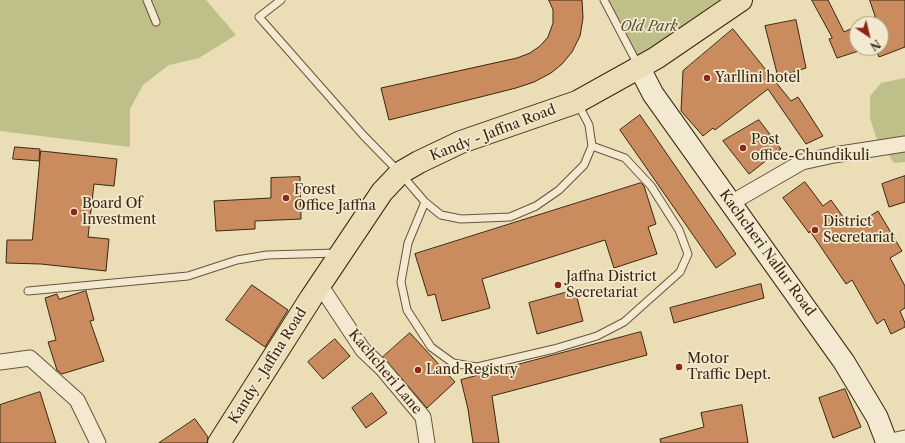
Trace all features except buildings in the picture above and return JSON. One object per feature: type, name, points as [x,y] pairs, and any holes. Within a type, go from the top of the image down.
[{"type":"highway","name":"Kandy - Jaffna Road","points":[[219,443],[341,253],[382,192],[400,173],[418,162],[461,142],[577,102],[656,58],[741,0]]},
{"type":"street","name":"Kachcheri Nallur Road","points":[[639,67],[653,94],[844,362],[893,441]]},
{"type":"street","points":[[731,204],[802,162],[834,155],[905,144]]},
{"type":"street","name":"Kachcheri Lane","points":[[320,285],[364,350],[382,368],[423,417],[427,443]]},
{"type":"street","points":[[0,362],[30,358],[77,400],[98,443]]},
{"type":"lane","points":[[147,0],[156,22]]},
{"type":"lane","points":[[281,0],[259,17],[363,135],[400,173],[425,202],[442,215],[461,219],[510,217],[536,206],[559,190],[584,165],[592,146],[589,125],[577,102]]},
{"type":"lane","points":[[604,0],[639,67]]},
{"type":"lane","points":[[425,202],[408,243],[401,282],[407,310],[431,347],[453,363],[477,367],[554,349],[598,336],[624,322],[680,272],[688,254],[679,230],[651,186],[625,158],[592,146]]},
{"type":"lane","points":[[28,291],[188,276],[238,260],[267,255],[341,253]]},
{"type":"green space","points":[[0,0],[206,0],[236,35],[199,58],[169,65],[143,85],[130,109],[130,147],[0,131]]},
{"type":"green space","name":"Old Park","points":[[604,0],[741,0],[639,67]]},
{"type":"green space","points":[[905,78],[905,162],[894,163],[876,137],[870,118],[870,96],[881,83]]},
{"type":"place","name":"Yarllini hotel","points":[[707,78]]},
{"type":"place","name":"Post office-Chundikuli","points":[[743,148]]},
{"type":"place","name":"Forest Office Jaffna","points":[[286,198]]},
{"type":"place","name":"Board Of Investment","points":[[74,212]]},
{"type":"place","name":"District Secretariat","points":[[815,230]]},
{"type":"place","name":"Jaffna District Secretariat","points":[[558,285]]},
{"type":"place","name":"Motor Traffic Dept.","points":[[679,367]]},
{"type":"place","name":"Land Registry","points":[[418,370]]}]
